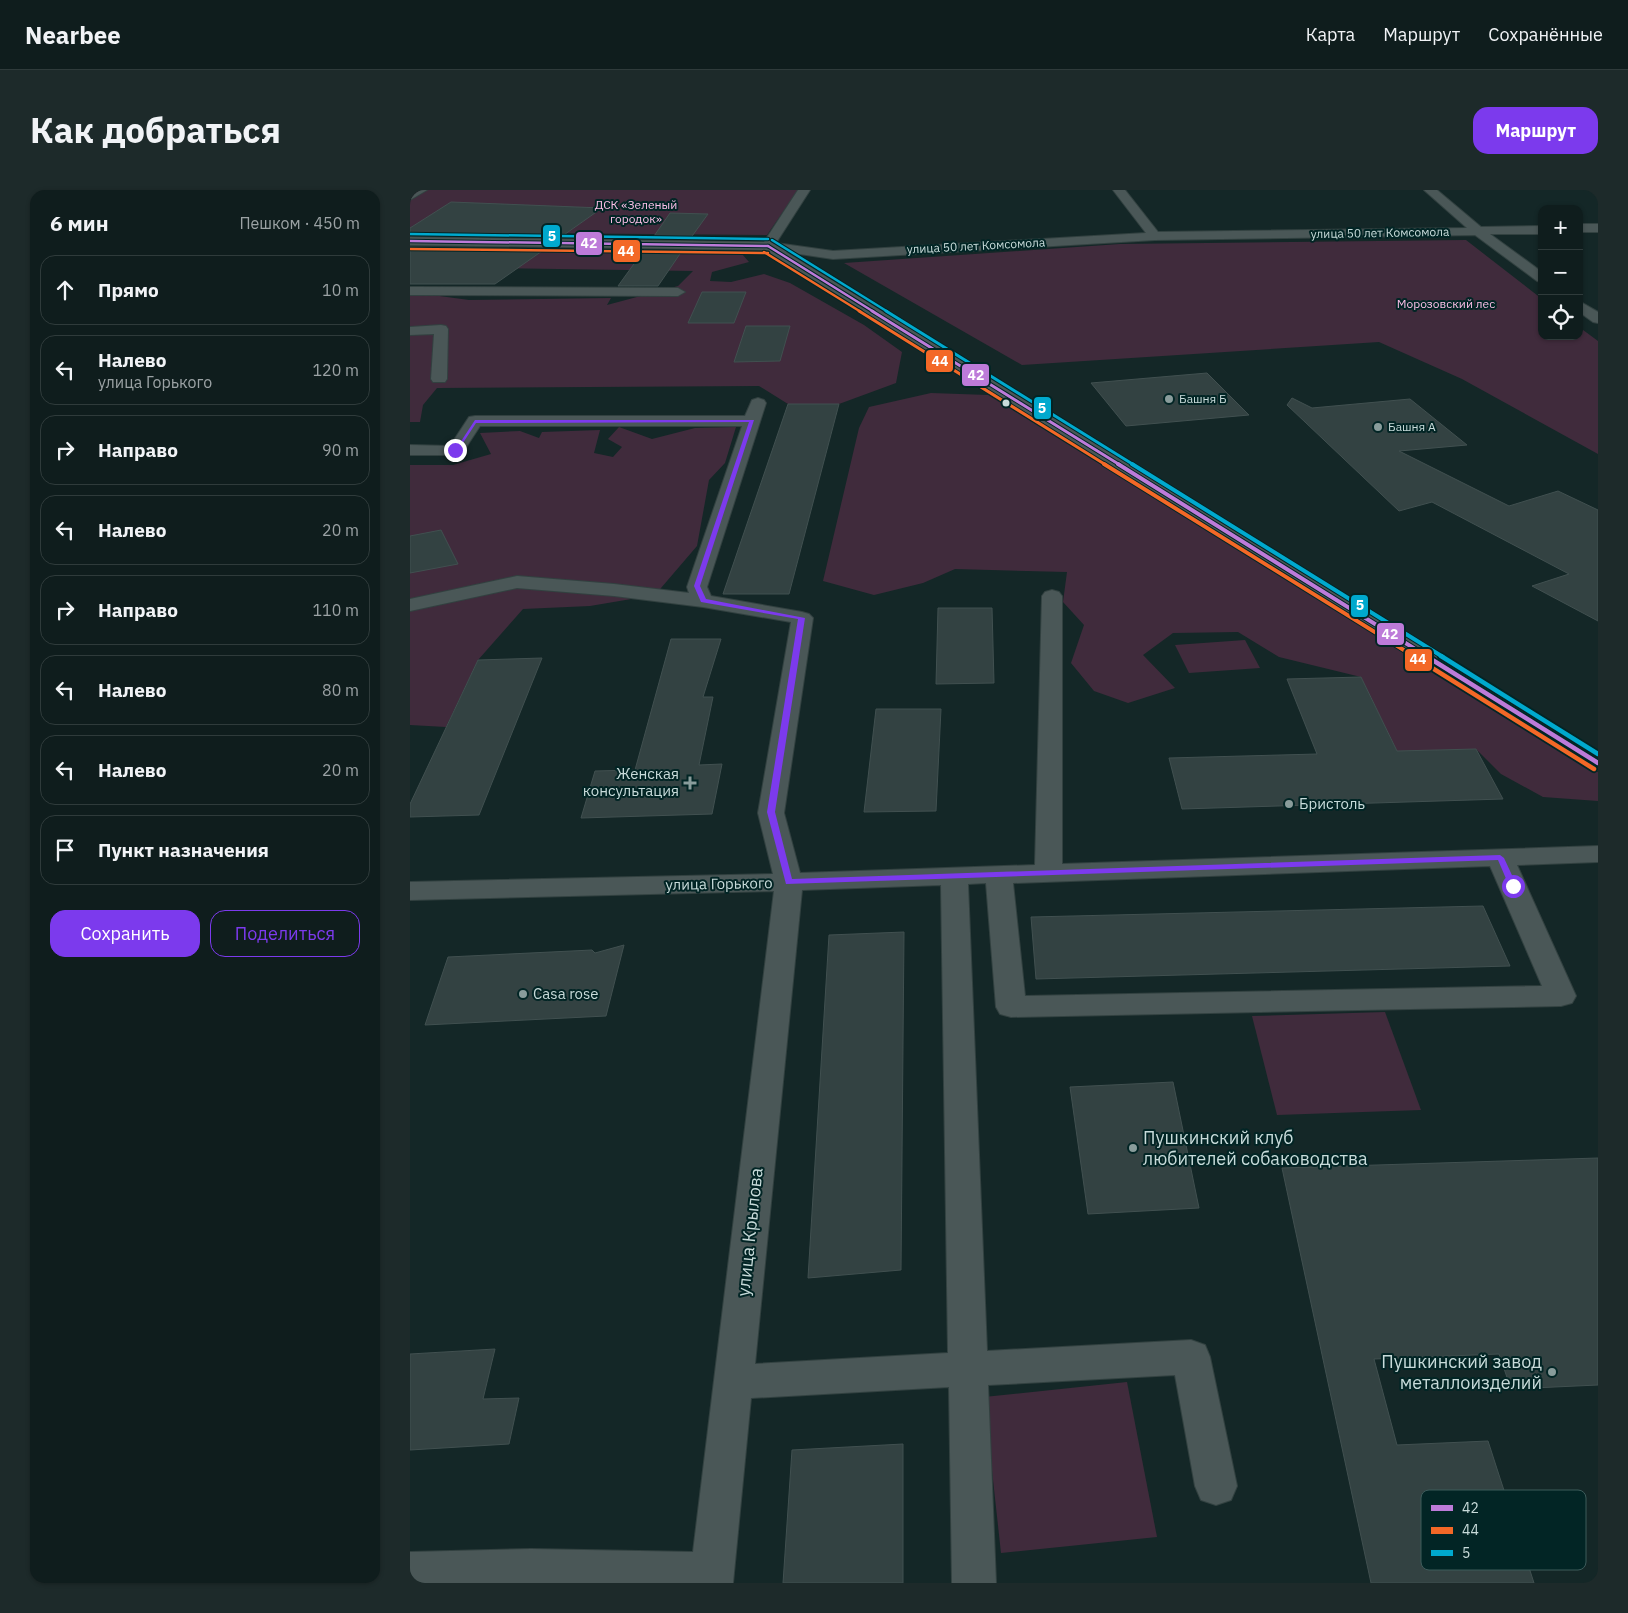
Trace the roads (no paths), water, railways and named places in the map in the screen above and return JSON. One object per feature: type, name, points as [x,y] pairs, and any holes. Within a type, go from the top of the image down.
[{"type":"street","points":[[410,197],[421,190]]},
{"type":"street","points":[[804,190],[768,246],[1598,763]]},
{"type":"street","points":[[1120,190],[1155,236]]},
{"type":"street","points":[[1430,190],[1479,232],[1538,275]]},
{"type":"street","points":[[1583,228],[1598,228]]},
{"type":"street","name":"улица 50 лет Комсомола","points":[[410,241],[768,246],[833,255],[1155,236],[1538,230]]},
{"type":"street","points":[[410,291],[678,292]]},
{"type":"street","points":[[1583,308],[1598,319]]},
{"type":"street","points":[[410,332],[441,329],[439,378]]},
{"type":"street","points":[[410,450],[455,450],[475,422],[755,412],[697,586],[703,601]]},
{"type":"street","points":[[410,605],[518,582],[614,590],[703,601],[802,618],[771,812],[789,882]]},
{"type":"street","points":[[1048,873],[1052,596]]},
{"type":"street","name":"улица Горького","points":[[410,891],[789,882],[1598,854]]},
{"type":"street","points":[[999,875],[1011,1007],[1561,996],[1500,858]]},
{"type":"street","points":[[954,876],[970,1370],[974,1583]]},
{"type":"street","name":"улица Крылова","points":[[712,1579],[789,882]]},
{"type":"street","points":[[733,1382],[1191,1356],[1216,1486]]},
{"type":"street","points":[[410,1573],[532,1570],[712,1579]]},
{"type":"place","name":"Башня Б","points":[[1169,399]]},
{"type":"place","name":"Башня А","points":[[1378,427]]},
{"type":"place","name":"Женская консультация","points":[[690,783]]},
{"type":"place","name":"Бристоль","points":[[1289,804]]},
{"type":"place","name":"Casa rose","points":[[523,994]]},
{"type":"place","name":"Пушкинский клуб любителей собаководства","points":[[1133,1148]]},
{"type":"place","name":"Пушкинский завод металлоизделий","points":[[1552,1372]]},
{"type":"park label","name":"ДСК «Зеленый городок»","points":[[636,212]]},
{"type":"park label","name":"Морозовский лес","points":[[1446,304]]}]
